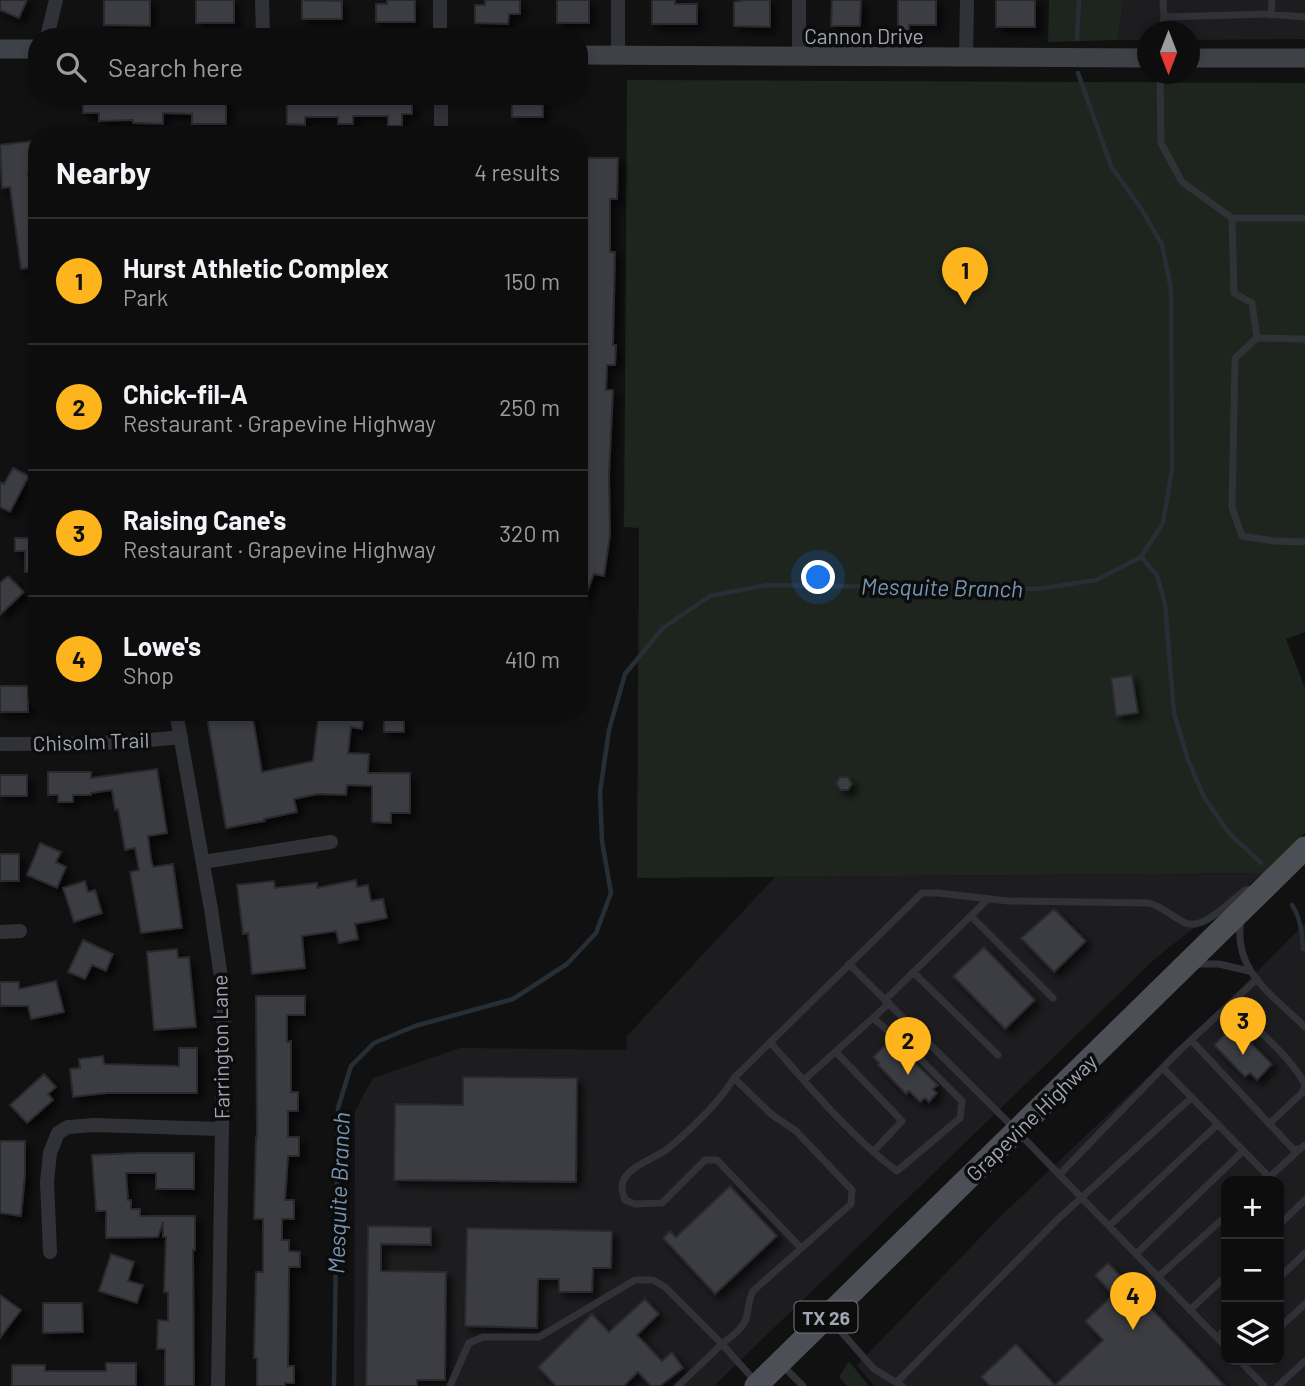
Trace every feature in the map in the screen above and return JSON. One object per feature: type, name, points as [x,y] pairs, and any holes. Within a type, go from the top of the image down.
[{"type":"main road","name":"Grapevine Highway","points":[[757,1385],[1305,848]]},
{"type":"street","points":[[49,28],[56,0]]},
{"type":"street","points":[[262,0],[263,28]]},
{"type":"street","points":[[440,0],[440,28]]},
{"type":"street","points":[[618,0],[618,55]]},
{"type":"street","points":[[799,0],[799,57]]},
{"type":"street","points":[[966,58],[967,0]]},
{"type":"street","points":[[0,49],[28,49]]},
{"type":"street","name":"Cannon Drive","points":[[588,55],[1137,58]]},
{"type":"street","points":[[1200,58],[1305,58]]},
{"type":"street","points":[[441,105],[441,126]]},
{"type":"street","name":"Farrington Lane","points":[[178,721],[224,998],[218,1386]]},
{"type":"street","name":"Chisolm Trail","points":[[0,744],[93,744],[181,737]]},
{"type":"street","points":[[203,862],[331,842]]},
{"type":"street","points":[[0,932],[20,931]]},
{"type":"street","points":[[50,1252],[47,1182],[50,1153],[58,1133],[68,1126],[94,1125],[220,1129]]},
{"type":"lane","points":[[1163,0],[1163,21]]},
{"type":"lane","points":[[1271,15],[1272,0]]},
{"type":"lane","points":[[1164,17],[1305,17]]},
{"type":"lane","points":[[1160,84],[1161,143],[1182,183],[1232,218],[1305,218]]},
{"type":"lane","points":[[1232,218],[1234,293],[1252,303],[1257,338]]},
{"type":"lane","points":[[1305,339],[1257,338],[1235,358],[1232,508],[1242,536],[1305,542]]},
{"type":"lane","points":[[801,1248],[717,1160],[705,1160],[662,1203],[635,1204],[625,1200],[622,1188],[624,1178],[669,1148],[723,1096],[734,1078],[922,893],[938,892],[987,900],[1149,903],[1163,906],[1186,924],[1202,924],[1245,890],[1266,887]]},
{"type":"lane","points":[[804,1080],[873,1018],[914,972],[987,900]]},
{"type":"lane","points":[[1247,905],[1241,921],[1241,955],[1249,971],[1305,1027]]},
{"type":"lane","points":[[971,916],[1053,998]]},
{"type":"lane","points":[[849,964],[1017,1131],[1221,1342]]},
{"type":"lane","points":[[1188,964],[1219,964],[1249,971]]},
{"type":"lane","points":[[914,972],[998,1055]]},
{"type":"lane","points":[[1059,1175],[1191,1040],[1257,979]]},
{"type":"lane","points":[[1230,1004],[1273,1045],[1301,1077],[1305,1086],[1302,1093],[1269,1124]]},
{"type":"lane","points":[[770,1042],[873,1152],[897,1171],[960,1118],[962,1101],[912,1051],[873,1018]]},
{"type":"lane","points":[[1191,1040],[1293,1149],[1302,1147]]},
{"type":"lane","points":[[836,1052],[902,1121],[873,1152]]},
{"type":"lane","points":[[1163,1068],[1264,1176]]},
{"type":"lane","points":[[678,1386],[742,1327],[747,1316],[747,1303],[753,1291],[851,1204],[852,1190],[796,1131],[771,1114],[734,1078]]},
{"type":"lane","points":[[827,1317],[874,1368],[900,1384],[1058,1219],[1192,1097]]},
{"type":"lane","points":[[1109,1226],[1218,1124]]},
{"type":"lane","points":[[1270,1176],[1302,1147]]},
{"type":"lane","points":[[1136,1254],[1243,1151]]},
{"type":"lane","points":[[1284,1220],[1305,1200]]},
{"type":"lane","points":[[1158,1278],[1221,1221]]},
{"type":"lane","points":[[1284,1273],[1305,1253]]},
{"type":"lane","points":[[450,1386],[469,1343],[483,1337],[539,1337],[635,1280],[653,1280],[665,1287],[722,1344],[757,1385]]},
{"type":"lane","points":[[1191,1310],[1221,1281]]},
{"type":"lane","points":[[1284,1323],[1305,1304]]},
{"type":"lane","points":[[1217,1338],[1221,1334]]},
{"type":"lane","points":[[1278,1386],[1305,1361]]},
{"type":"lane","points":[[780,1363],[803,1386]]},
{"type":"lane","points":[[1246,1365],[1264,1386]]},
{"type":"shaded area","points":[[1049,0],[1123,0],[1118,40],[1048,42]]},
{"type":"shaded area","points":[[1123,0],[1305,0],[1305,39],[1200,40],[1200,21],[1137,21],[1137,40],[1118,40]]},
{"type":"shaded area","points":[[627,80],[1305,83],[1305,632],[1286,639],[1305,688],[1305,833],[1264,873],[637,878],[639,528],[624,527]]},
{"type":"shaded area","points":[[1264,873],[1157,957],[714,1386],[354,1386],[355,1111],[373,1078],[460,1048],[627,1050],[626,1037],[775,877]]},
{"type":"shaded area","points":[[1305,923],[1305,1386],[874,1386],[857,1365],[1001,1216],[1231,998]]},
{"type":"shaded area","points":[[849,1361],[869,1386],[847,1386],[839,1377]]},
{"type":"building","points":[[0,0],[27,0],[19,18],[0,10]]},
{"type":"building","points":[[104,0],[150,0],[150,26],[104,25]]},
{"type":"building","points":[[196,0],[234,0],[234,23],[196,23]]},
{"type":"building","points":[[302,0],[342,1],[342,19],[302,19]]},
{"type":"building","points":[[387,0],[415,0],[415,22],[376,22],[376,4],[387,4]]},
{"type":"building","points":[[485,0],[520,0],[520,14],[509,14],[508,24],[475,23],[475,5],[485,5]]},
{"type":"building","points":[[557,0],[589,0],[589,23],[557,23]]},
{"type":"building","points":[[652,0],[697,4],[697,24],[652,24]]},
{"type":"building","points":[[770,0],[770,27],[734,26],[734,2]]},
{"type":"building","points":[[832,0],[861,0],[860,26],[831,26]]},
{"type":"building","points":[[898,0],[936,0],[936,25],[909,25],[909,34],[898,34]]},
{"type":"building","points":[[996,0],[1035,0],[1035,27],[996,27]]},
{"type":"building","points":[[83,105],[226,105],[226,124],[192,124],[192,114],[163,113],[163,124],[133,123],[133,120],[99,121],[99,113],[83,113]]},
{"type":"building","points":[[287,105],[412,105],[412,114],[402,114],[402,126],[388,126],[388,116],[353,116],[353,124],[338,124],[338,117],[305,117],[305,125],[287,124]]},
{"type":"building","points":[[512,105],[543,105],[543,117],[512,117]]},
{"type":"building","points":[[28,142],[28,268],[21,269],[10,187],[2,188],[0,145]]},
{"type":"building","points":[[588,158],[618,158],[617,199],[610,199],[610,252],[615,252],[613,345],[616,345],[615,365],[607,365],[606,390],[613,390],[609,475],[610,535],[604,576],[594,574],[588,589]]},
{"type":"building","points":[[13,468],[28,476],[10,512],[0,507],[0,482],[4,484]]},
{"type":"building","points":[[15,538],[28,538],[28,572],[25,572],[25,551],[15,551]]},
{"type":"building","points":[[8,576],[24,592],[0,615],[0,583]]},
{"type":"building","points":[[1132,675],[1138,713],[1116,716],[1111,678]]},
{"type":"building","points":[[0,686],[28,686],[28,712],[0,712]]},
{"type":"building","points":[[208,721],[254,721],[262,772],[313,761],[318,721],[363,721],[362,729],[351,727],[348,753],[369,754],[368,773],[410,773],[410,813],[391,813],[391,823],[372,822],[372,786],[347,785],[346,795],[318,794],[294,799],[297,812],[226,828]]},
{"type":"building","points":[[384,721],[404,721],[404,732],[384,732]]},
{"type":"building","points":[[157,769],[167,833],[148,836],[151,859],[153,867],[173,864],[182,928],[141,933],[130,872],[139,870],[135,848],[125,850],[112,790],[91,795],[73,795],[73,802],[58,802],[58,795],[48,795],[48,772],[91,772],[91,778]]},
{"type":"building","points":[[0,775],[27,775],[27,796],[0,796]]},
{"type":"building","points":[[840,777],[848,777],[852,784],[848,790],[840,790],[836,783]]},
{"type":"building","points":[[40,843],[61,852],[56,862],[66,867],[57,888],[27,875]]},
{"type":"building","points":[[0,854],[19,854],[19,881],[0,881]]},
{"type":"building","points":[[356,880],[357,887],[368,885],[371,901],[383,899],[387,918],[355,924],[358,939],[339,943],[336,931],[302,936],[305,968],[252,974],[248,933],[243,934],[237,885],[274,881],[275,888],[317,883],[317,888]]},
{"type":"building","points":[[85,881],[88,892],[95,890],[102,913],[74,922],[63,888]]},
{"type":"building","points":[[1054,909],[1086,941],[1054,972],[1021,938]]},
{"type":"building","points":[[83,940],[113,954],[106,971],[92,965],[85,979],[68,972]]},
{"type":"building","points":[[984,947],[1035,1000],[1005,1029],[953,976]]},
{"type":"building","points":[[177,949],[178,958],[189,957],[196,1027],[154,1030],[147,952]]},
{"type":"building","points":[[56,981],[64,1012],[31,1019],[28,1006],[0,1006],[0,982],[19,982],[19,989]]},
{"type":"building","points":[[256,996],[305,996],[305,1015],[287,1015],[287,1042],[291,1041],[291,1092],[298,1092],[298,1111],[288,1111],[288,1137],[299,1137],[299,1156],[288,1156],[285,1200],[294,1200],[294,1219],[282,1219],[282,1240],[289,1240],[289,1251],[300,1252],[300,1267],[289,1267],[288,1366],[294,1366],[294,1383],[285,1383],[285,1386],[257,1386],[257,1358],[254,1358],[256,1272],[263,1272],[263,1219],[254,1219],[257,1137]]},
{"type":"building","points":[[1233,1025],[1272,1064],[1257,1080],[1250,1073],[1245,1077],[1214,1045]]},
{"type":"building","points":[[889,1041],[938,1085],[933,1089],[937,1093],[929,1102],[925,1098],[920,1102],[909,1091],[906,1094],[878,1065],[873,1057]]},
{"type":"building","points":[[179,1048],[197,1048],[197,1093],[107,1093],[73,1097],[70,1069],[80,1068],[79,1059],[103,1056],[104,1064],[179,1066]]},
{"type":"building","points":[[44,1074],[56,1087],[48,1094],[53,1100],[27,1123],[10,1105]]},
{"type":"building","points":[[463,1077],[577,1078],[576,1182],[394,1180],[395,1104],[463,1105]]},
{"type":"building","points":[[0,1141],[25,1141],[21,1216],[0,1213]]},
{"type":"building","points":[[194,1153],[194,1189],[156,1189],[156,1173],[126,1173],[128,1200],[131,1200],[131,1209],[140,1209],[140,1216],[195,1216],[194,1386],[165,1386],[165,1349],[157,1349],[158,1320],[168,1321],[168,1292],[164,1292],[166,1237],[163,1237],[163,1222],[158,1237],[106,1238],[106,1211],[96,1211],[92,1155]]},
{"type":"building","points":[[730,1186],[777,1236],[715,1294],[663,1238],[670,1231],[676,1237]]},
{"type":"building","points":[[368,1226],[431,1227],[431,1245],[381,1244],[381,1271],[446,1272],[445,1380],[417,1380],[417,1386],[366,1386]]},
{"type":"building","points":[[467,1228],[612,1231],[611,1268],[593,1268],[592,1292],[559,1292],[559,1279],[538,1279],[537,1328],[465,1326]]},
{"type":"building","points":[[111,1254],[134,1262],[128,1281],[143,1285],[137,1303],[99,1291]]},
{"type":"building","points":[[1108,1263],[1225,1386],[990,1386],[981,1377],[1016,1344],[1055,1385],[1103,1340],[1085,1321],[1113,1295],[1095,1275]]},
{"type":"building","points":[[0,1295],[21,1310],[0,1338]]},
{"type":"building","points":[[645,1299],[659,1314],[637,1335],[662,1361],[672,1352],[683,1368],[660,1386],[651,1386],[638,1372],[624,1386],[556,1386],[538,1367],[592,1314],[609,1332]]},
{"type":"building","points":[[43,1303],[82,1303],[83,1332],[43,1333]]},
{"type":"building","points":[[106,1363],[136,1363],[136,1386],[12,1386],[12,1365],[45,1365],[45,1371],[106,1371]]},
{"type":"waterway","name":"Mesquite Branch","points":[[1077,39],[1079,0]]},
{"type":"waterway","name":"Mesquite Branch","points":[[334,1386],[338,1108],[351,1066],[374,1043],[415,1026],[513,999],[567,964],[596,933],[611,893],[602,841],[600,792],[609,730],[625,674],[663,628],[710,596],[767,585],[1038,589],[1096,580],[1141,557],[1163,523],[1172,469],[1171,289],[1162,245],[1142,210],[1111,166],[1078,73]]},
{"type":"waterway","points":[[1141,557],[1157,575],[1165,604],[1174,713],[1188,760],[1204,797],[1229,833],[1261,863]]},
{"type":"waterway","points":[[1292,905],[1299,921],[1303,949]]},
{"type":"place","name":"Hurst Athletic Complex","points":[[965,305]]},
{"type":"place","name":"Raising Cane's","points":[[1243,1055]]},
{"type":"place","name":"Chick-fil-A","points":[[908,1075]]},
{"type":"place","name":"Lowe's","points":[[1133,1330]]}]
